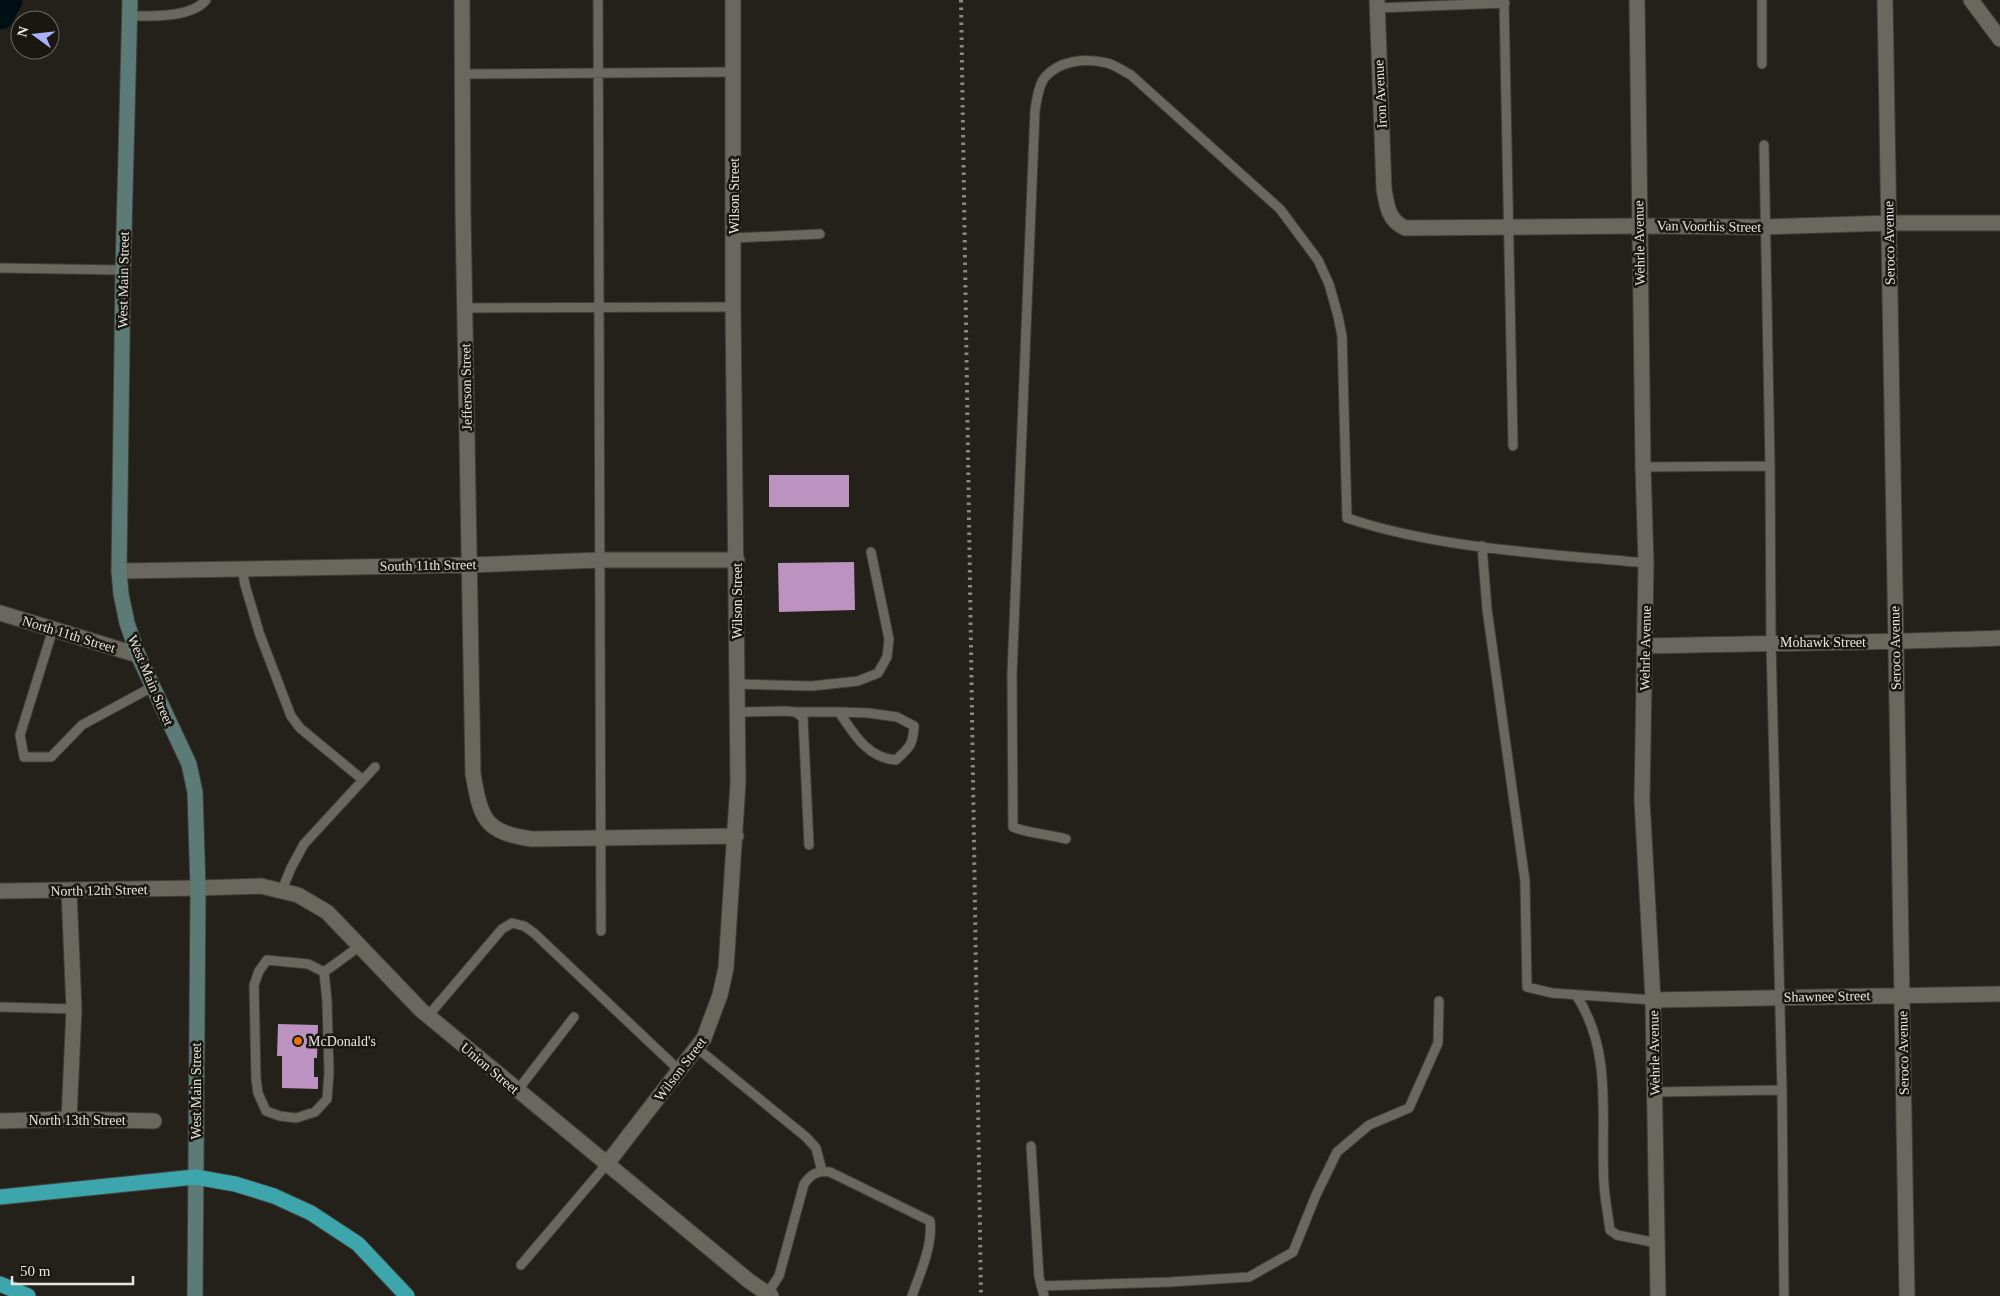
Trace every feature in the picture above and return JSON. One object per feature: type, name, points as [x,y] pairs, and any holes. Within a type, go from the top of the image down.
[{"type":"highway","points":[[0,1197],[195,1177],[235,1184],[274,1196],[311,1213],[358,1244],[407,1296]]},
{"type":"highway","points":[[0,1284],[28,1296]]},
{"type":"main road","name":"West Main Street","points":[[130,0],[123,270],[119,571],[121,594],[127,623],[138,655],[189,764],[195,792],[198,888],[195,1296]]},
{"type":"street","name":"Jefferson Street","points":[[462,0],[473,774],[478,805],[491,827],[515,836],[532,839],[736,836]]},
{"type":"street","name":"Wilson Street","points":[[606,1165],[704,1038],[720,995],[726,968],[738,783],[733,0]]},
{"type":"street","name":"Wehrle Avenue","points":[[1637,0],[1639,226],[1646,564],[1642,800],[1653,1000],[1658,1296]]},
{"type":"street","name":"Seroco Avenue","points":[[1885,0],[1906,1296]]},
{"type":"street","points":[[1971,0],[2000,39]]},
{"type":"street","name":"Iron Avenue","points":[[1377,4],[1384,188]]},
{"type":"street","name":"Van Voorhis Street","points":[[1384,188],[1387,207],[1391,217],[1405,228],[1766,227],[1889,223],[2000,223]]},
{"type":"street","name":"South 11th Street","points":[[119,571],[470,565],[600,560],[737,560]]},
{"type":"street","name":"North 11th Street","points":[[0,613],[138,655]]},
{"type":"street","name":"Mohawk Street","points":[[1645,646],[1895,642],[2000,638]]},
{"type":"street","name":"Union Street","points":[[198,888],[261,886],[298,895],[327,912],[428,1016],[606,1165],[749,1281],[769,1295]]},
{"type":"street","name":"North 12th Street","points":[[0,891],[198,888]]},
{"type":"street","points":[[69,891],[74,1008],[69,1119]]},
{"type":"street","name":"Shawnee Street","points":[[1653,1000],[1902,994],[2000,994]]},
{"type":"street","name":"North 13th Street","points":[[0,1121],[69,1119],[154,1121]]},
{"type":"lane","points":[[130,16],[167,17],[200,8],[206,0]]},
{"type":"lane","points":[[598,0],[601,931]]},
{"type":"lane","points":[[1762,0],[1762,64]]},
{"type":"lane","points":[[1377,4],[1504,2],[1513,446]]},
{"type":"lane","points":[[1066,840],[1044,833],[1023,831],[1013,827],[1012,674],[1035,110],[1038,90],[1045,78],[1061,65],[1085,60],[1108,63],[1131,75],[1280,209],[1318,260],[1331,292],[1342,336],[1347,518],[1425,537],[1482,546],[1646,564]]},
{"type":"lane","points":[[462,74],[734,72]]},
{"type":"lane","points":[[1764,145],[1771,643],[1782,1090],[1784,1296]]},
{"type":"lane","points":[[734,238],[820,234]]},
{"type":"lane","points":[[0,268],[123,270]]},
{"type":"lane","points":[[465,308],[734,307]]},
{"type":"lane","points":[[1643,467],[1770,466]]},
{"type":"lane","points":[[1482,546],[1487,609],[1525,881],[1527,987],[1552,993],[1653,1000]]},
{"type":"lane","points":[[738,684],[812,686],[858,681],[878,673],[887,657],[889,639],[871,552]]},
{"type":"lane","points":[[242,568],[245,585],[260,635],[291,716],[300,728],[363,780]]},
{"type":"lane","points":[[53,629],[20,735],[24,757],[51,757],[82,725],[154,686]]},
{"type":"lane","points":[[738,712],[839,712],[868,713],[896,717],[914,726],[913,740],[910,748],[896,760],[872,753],[857,738],[839,712]]},
{"type":"lane","points":[[796,712],[803,718],[809,845]]},
{"type":"lane","points":[[282,890],[304,844],[375,767]]},
{"type":"lane","points":[[428,1016],[502,929],[512,923],[524,926],[534,933],[680,1071]]},
{"type":"lane","points":[[324,972],[360,946]]},
{"type":"lane","points":[[267,960],[308,964],[324,972],[328,1001],[329,1073],[327,1099],[315,1112],[296,1118],[280,1116],[266,1111],[258,1093],[256,1079],[254,985],[259,970],[267,960]]},
{"type":"lane","points":[[1576,995],[1591,1025],[1601,1060],[1604,1186],[1610,1230],[1617,1235],[1657,1243]]},
{"type":"lane","points":[[1042,1286],[1170,1282],[1249,1277],[1293,1252],[1316,1195],[1337,1152],[1369,1125],[1409,1108],[1438,1042],[1439,1001]]},
{"type":"lane","points":[[0,1007],[74,1008]]},
{"type":"lane","points":[[517,1090],[574,1017]]},
{"type":"lane","points":[[697,1048],[806,1137],[816,1148],[822,1171]]},
{"type":"lane","points":[[1654,1092],[1782,1090]]},
{"type":"lane","points":[[1031,1146],[1039,1277],[1044,1296]]},
{"type":"lane","points":[[521,1265],[606,1165]]},
{"type":"lane","points":[[769,1295],[779,1276],[804,1184],[811,1175],[822,1171],[830,1172],[930,1221],[930,1242],[912,1296]]},
{"type":"building","points":[[769,475],[849,475],[849,507],[769,507]]},
{"type":"building","points":[[854,562],[855,610],[779,612],[778,563]]},
{"type":"building","name":"McDonald's","points":[[278,1024],[318,1025],[317,1058],[314,1058],[314,1077],[318,1077],[318,1089],[282,1088],[282,1056],[277,1056]]},
{"type":"waterway","points":[[0,15],[8,0]]},
{"type":"railway","points":[[961,0],[981,1296]]},
{"type":"place","name":"McDonald's","points":[[298,1041]]}]
